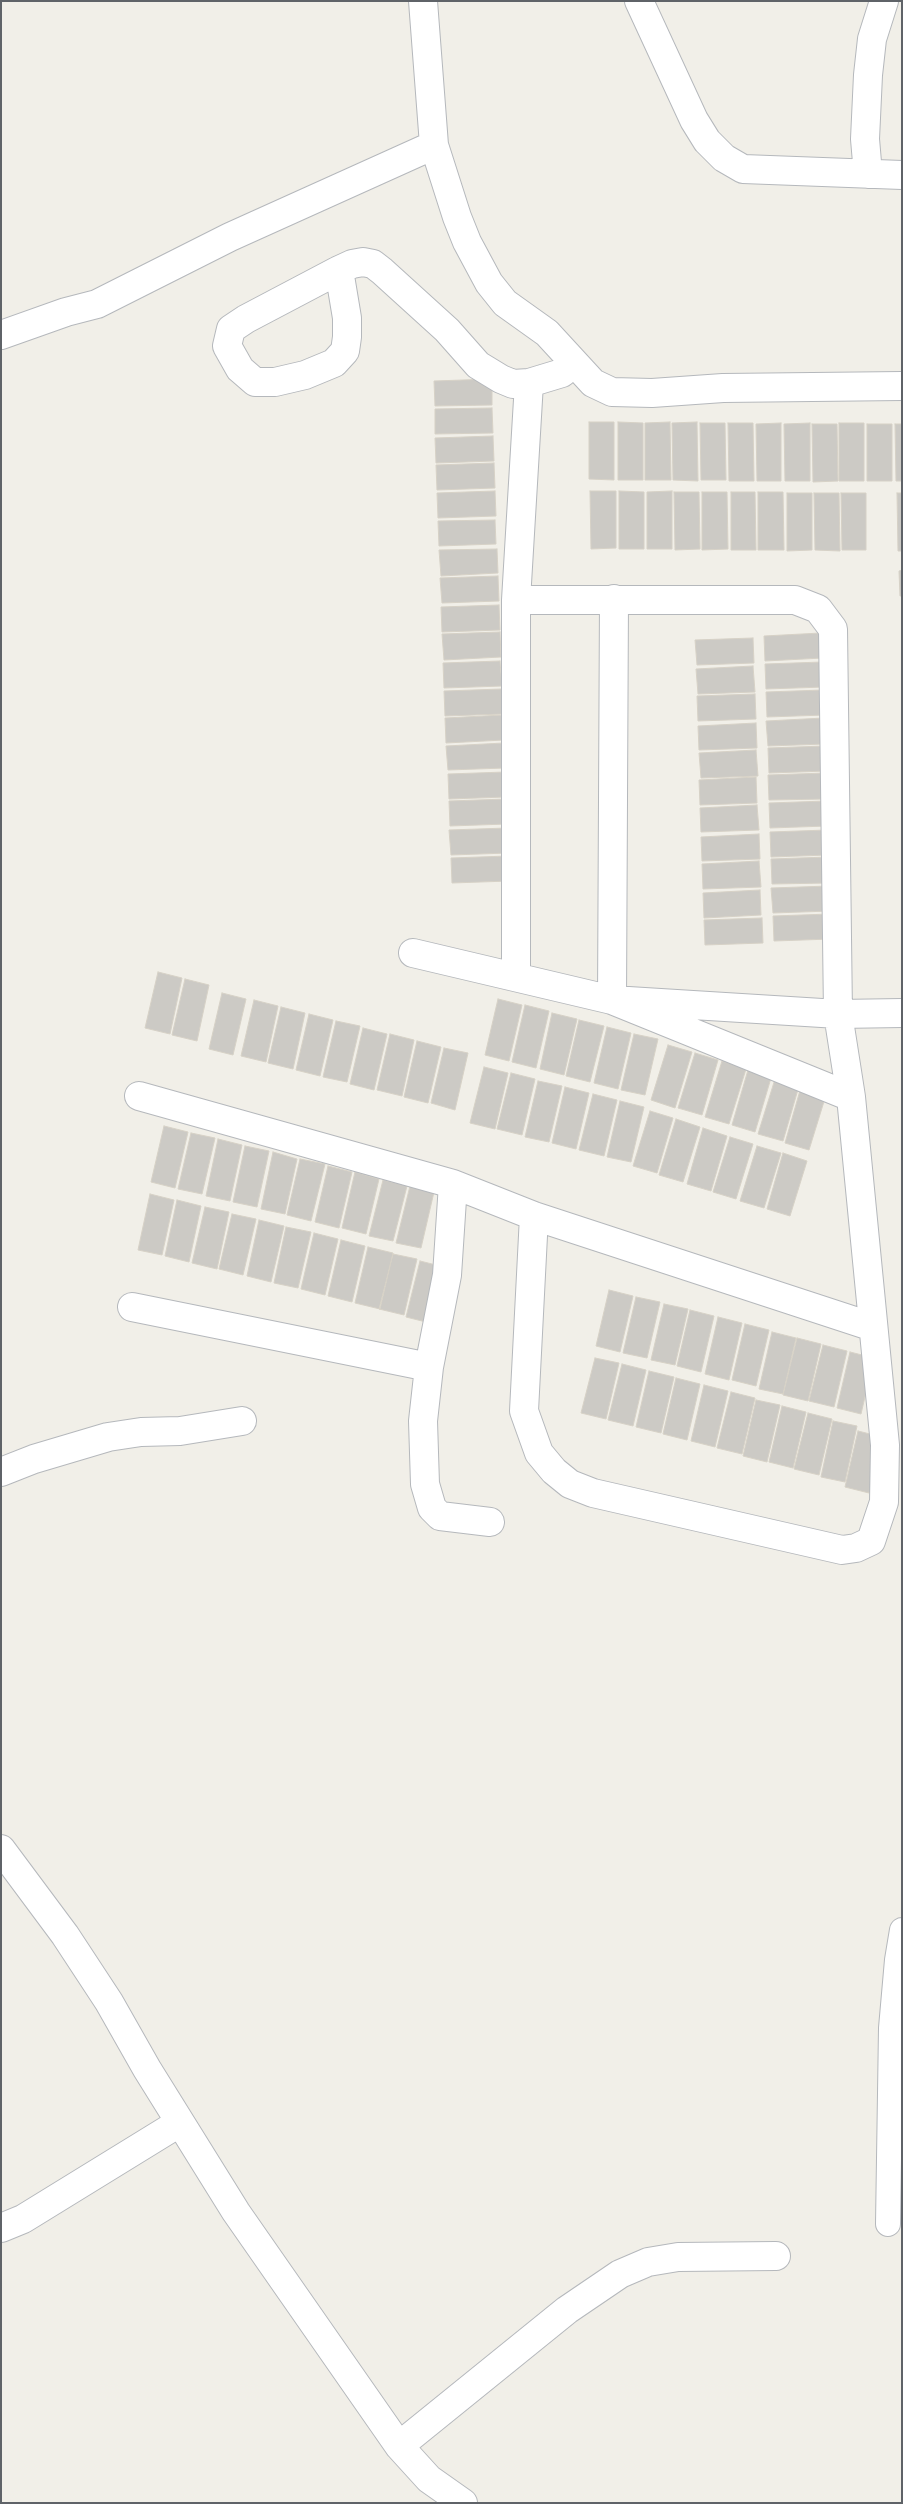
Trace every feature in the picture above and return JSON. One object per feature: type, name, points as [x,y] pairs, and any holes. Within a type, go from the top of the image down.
[{"type":"street","points":[[423,1],[434,146],[456,217],[489,283],[518,314],[547,333],[573,364],[593,383],[612,392],[652,394],[723,388],[902,386]]},
{"type":"street","points":[[639,1],[694,120],[707,141],[724,158],[743,169],[902,175]]},
{"type":"street","points":[[868,174],[865,139],[868,75],[872,39],[884,1]]},
{"type":"street","points":[[1,335],[66,312],[97,304],[230,237],[434,146]]},
{"type":"street","points":[[339,270],[347,318],[347,337],[345,351],[334,363],[305,375],[275,382],[255,382],[240,370],[227,346],[231,329],[246,319],[339,270],[352,264],[364,262],[373,264],[447,330],[487,372],[513,384],[529,383],[562,373],[573,364]]},
{"type":"street","points":[[516,976],[516,600],[529,383]]},
{"type":"street","points":[[516,600],[614,598],[795,600],[818,609],[833,629],[838,1014],[851,1097],[886,1468],[884,1502],[871,1540],[856,1548],[842,1550],[593,1493],[570,1484],[554,1471],[539,1454],[524,1411],[534,1216]]},
{"type":"street","points":[[612,1000],[614,598]]},
{"type":"street","points":[[413,953],[612,1000],[851,1097]]},
{"type":"street","points":[[612,1000],[838,1014],[902,1013]]},
{"type":"street","points":[[140,1096],[453,1184],[534,1216],[873,1327]]},
{"type":"street","points":[[453,1184],[447,1275],[428,1367],[423,1448],[427,1497],[432,1508],[440,1516],[490,1522]]},
{"type":"street","points":[[132,1307],[428,1367]]},
{"type":"street","points":[[1,1472],[41,1456],[108,1437],[141,1432],[180,1431],[242,1421]]},
{"type":"street","points":[[1,1849],[65,1935],[109,2002],[180,2123],[236,2212],[399,2446],[429,2479],[462,2503]]},
{"type":"street","points":[[1,2228],[23,2219],[180,2123]]},
{"type":"street","points":[[399,2446],[567,2310],[620,2274],[648,2262],[678,2257],[776,2256]]},
{"type":"lane","points":[[888,2224],[891,2028],[897,1960],[902,1930]]},
{"type":"building","points":[[492,379],[492,405],[435,406],[434,381]]},
{"type":"building","points":[[492,408],[493,433],[435,434],[435,409]]},
{"type":"building","points":[[589,422],[614,422],[614,480],[589,479]]},
{"type":"building","points":[[618,422],[643,423],[643,480],[618,480]]},
{"type":"building","points":[[670,422],[671,480],[645,480],[645,423]]},
{"type":"building","points":[[697,422],[698,481],[673,480],[672,423]]},
{"type":"building","points":[[700,423],[725,423],[726,480],[701,480]]},
{"type":"building","points":[[728,423],[753,423],[754,481],[729,481]]},
{"type":"building","points":[[781,423],[781,481],[757,481],[756,424]]},
{"type":"building","points":[[810,423],[810,481],[785,481],[784,424]]},
{"type":"building","points":[[839,423],[864,423],[864,481],[839,481]]},
{"type":"building","points":[[812,424],[837,424],[838,481],[813,482]]},
{"type":"building","points":[[867,424],[892,424],[892,481],[867,481]]},
{"type":"building","points":[[895,424],[902,424],[902,481],[896,481]]},
{"type":"building","points":[[493,436],[494,461],[436,463],[435,438]]},
{"type":"building","points":[[494,463],[495,488],[437,490],[436,465]]},
{"type":"building","points":[[495,491],[496,516],[438,518],[437,493]]},
{"type":"building","points":[[590,491],[616,491],[616,548],[591,549]]},
{"type":"building","points":[[619,491],[644,492],[644,549],[619,549]]},
{"type":"building","points":[[672,491],[672,549],[647,549],[647,492]]},
{"type":"building","points":[[674,492],[699,492],[700,549],[675,550]]},
{"type":"building","points":[[702,492],[727,492],[728,549],[702,550]]},
{"type":"building","points":[[731,492],[755,492],[756,550],[731,550]]},
{"type":"building","points":[[758,492],[783,492],[784,550],[758,550]]},
{"type":"building","points":[[787,493],[812,493],[812,550],[787,551]]},
{"type":"building","points":[[814,493],[839,493],[840,551],[815,550]]},
{"type":"building","points":[[841,493],[866,493],[866,550],[842,550]]},
{"type":"building","points":[[897,493],[902,493],[902,551],[898,551]]},
{"type":"building","points":[[495,520],[496,544],[439,546],[438,521]]},
{"type":"building","points":[[497,549],[498,573],[441,576],[439,550]]},
{"type":"building","points":[[902,570],[902,596],[900,596],[899,571]]},
{"type":"building","points":[[498,576],[499,601],[442,603],[440,578]]},
{"type":"building","points":[[499,605],[500,630],[442,632],[441,607]]},
{"type":"building","points":[[500,632],[501,657],[444,660],[442,634]]},
{"type":"building","points":[[821,633],[823,658],[765,661],[764,636]]},
{"type":"building","points":[[753,638],[754,663],[697,665],[695,640]]},
{"type":"building","points":[[500,661],[502,686],[444,688],[443,663]]},
{"type":"building","points":[[822,662],[824,687],[766,689],[765,664]]},
{"type":"building","points":[[753,666],[755,692],[698,694],[696,669]]},
{"type":"building","points":[[502,689],[503,714],[445,716],[444,691]]},
{"type":"building","points":[[823,690],[825,715],[767,717],[766,692]]},
{"type":"building","points":[[755,694],[756,719],[698,721],[697,696]]},
{"type":"building","points":[[503,715],[504,740],[446,743],[445,718]]},
{"type":"building","points":[[824,718],[825,744],[768,746],[766,721]]},
{"type":"building","points":[[756,723],[757,748],[699,750],[698,726]]},
{"type":"building","points":[[504,743],[505,768],[448,770],[446,746]]},
{"type":"building","points":[[825,746],[827,771],[769,773],[768,748]]},
{"type":"building","points":[[756,750],[758,776],[701,778],[699,753]]},
{"type":"building","points":[[505,772],[506,797],[449,799],[448,774]]},
{"type":"building","points":[[825,773],[826,799],[769,800],[768,775]]},
{"type":"building","points":[[756,777],[757,803],[700,805],[699,780]]},
{"type":"building","points":[[506,799],[507,824],[450,826],[449,801]]},
{"type":"building","points":[[826,801],[827,826],[770,828],[769,803]]},
{"type":"building","points":[[757,805],[759,830],[701,832],[700,808]]},
{"type":"building","points":[[507,828],[508,853],[451,855],[449,830]]},
{"type":"building","points":[[827,830],[828,855],[771,857],[770,832]]},
{"type":"building","points":[[759,834],[760,859],[702,861],[701,837]]},
{"type":"building","points":[[508,856],[509,881],[452,883],[451,858]]},
{"type":"building","points":[[828,857],[829,883],[772,884],[771,859]]},
{"type":"building","points":[[759,861],[761,887],[703,889],[702,864]]},
{"type":"building","points":[[829,886],[830,911],[773,913],[771,888]]},
{"type":"building","points":[[760,890],[761,915],[704,918],[703,893]]},
{"type":"building","points":[[830,914],[831,939],[774,941],[773,916]]},
{"type":"building","points":[[762,918],[763,943],[705,945],[704,920]]},
{"type":"building","points":[[158,972],[182,978],[170,1034],[145,1028]]},
{"type":"building","points":[[185,979],[209,985],[197,1041],[172,1035]]},
{"type":"building","points":[[222,993],[246,999],[233,1055],[209,1049]]},
{"type":"building","points":[[498,999],[522,1005],[509,1061],[485,1055]]},
{"type":"building","points":[[254,1000],[278,1006],[266,1062],[241,1056]]},
{"type":"building","points":[[525,1005],[549,1011],[536,1068],[512,1062]]},
{"type":"building","points":[[281,1007],[305,1013],[293,1069],[268,1063]]},
{"type":"building","points":[[552,1013],[577,1019],[564,1075],[540,1069]]},
{"type":"building","points":[[309,1014],[333,1020],[320,1076],[296,1070]]},
{"type":"building","points":[[579,1020],[604,1026],[590,1082],[566,1076]]},
{"type":"building","points":[[336,1021],[360,1026],[347,1082],[323,1077]]},
{"type":"building","points":[[607,1027],[631,1033],[618,1089],[594,1083]]},
{"type":"building","points":[[363,1028],[387,1034],[374,1090],[350,1084]]},
{"type":"building","points":[[390,1034],[414,1040],[402,1096],[377,1090]]},
{"type":"building","points":[[634,1034],[658,1039],[645,1095],[621,1090]]},
{"type":"building","points":[[417,1041],[441,1047],[428,1103],[404,1097]]},
{"type":"building","points":[[668,1045],[692,1052],[675,1108],[651,1100]]},
{"type":"building","points":[[444,1048],[468,1053],[455,1110],[431,1103]]},
{"type":"building","points":[[695,1053],[718,1060],[702,1115],[678,1108]]},
{"type":"building","points":[[722,1061],[746,1069],[729,1124],[705,1117]]},
{"type":"building","points":[[484,1067],[508,1073],[495,1129],[470,1123]]},
{"type":"building","points":[[748,1070],[771,1078],[755,1132],[732,1125]]},
{"type":"building","points":[[511,1073],[535,1079],[522,1135],[497,1129]]},
{"type":"building","points":[[775,1079],[799,1086],[783,1141],[758,1134]]},
{"type":"building","points":[[538,1081],[562,1086],[549,1142],[525,1137]]},
{"type":"building","points":[[565,1087],[589,1093],[576,1149],[552,1143]]},
{"type":"building","points":[[801,1087],[826,1095],[809,1150],[785,1143]]},
{"type":"building","points":[[593,1094],[617,1100],[604,1156],[579,1150]]},
{"type":"building","points":[[620,1101],[644,1107],[631,1162],[607,1157]]},
{"type":"building","points":[[650,1111],[673,1118],[657,1173],[633,1166]]},
{"type":"building","points":[[676,1119],[700,1127],[683,1182],[659,1175]]},
{"type":"building","points":[[164,1126],[188,1132],[175,1188],[151,1182]]},
{"type":"building","points":[[703,1128],[727,1136],[711,1191],[687,1184]]},
{"type":"building","points":[[191,1133],[215,1138],[202,1194],[178,1189]]},
{"type":"building","points":[[730,1137],[753,1144],[736,1199],[713,1192]]},
{"type":"building","points":[[218,1139],[242,1145],[230,1201],[206,1196]]},
{"type":"building","points":[[245,1146],[269,1151],[257,1207],[233,1202]]},
{"type":"building","points":[[757,1146],[781,1153],[764,1208],[740,1201]]},
{"type":"building","points":[[273,1152],[297,1159],[285,1214],[261,1209]]},
{"type":"building","points":[[783,1153],[807,1161],[790,1216],[767,1209]]},
{"type":"building","points":[[300,1159],[325,1164],[311,1221],[287,1215]]},
{"type":"building","points":[[328,1166],[352,1172],[339,1228],[315,1222]]},
{"type":"building","points":[[355,1172],[379,1179],[366,1234],[342,1228]]},
{"type":"building","points":[[383,1180],[407,1186],[393,1241],[369,1236]]},
{"type":"building","points":[[410,1186],[434,1192],[421,1248],[396,1243]]},
{"type":"building","points":[[150,1194],[174,1200],[162,1255],[138,1250]]},
{"type":"building","points":[[177,1200],[201,1206],[189,1262],[165,1256]]},
{"type":"building","points":[[205,1207],[229,1212],[217,1269],[192,1263]]},
{"type":"building","points":[[232,1214],[256,1219],[243,1275],[219,1269]]},
{"type":"building","points":[[259,1220],[284,1226],[271,1282],[247,1276]]},
{"type":"building","points":[[286,1227],[311,1232],[298,1288],[274,1283]]},
{"type":"building","points":[[314,1233],[338,1239],[325,1295],[301,1289]]},
{"type":"building","points":[[341,1240],[365,1246],[352,1302],[328,1296]]},
{"type":"building","points":[[368,1247],[393,1253],[380,1309],[355,1303]]},
{"type":"building","points":[[393,1254],[417,1259],[404,1315],[379,1309]]},
{"type":"building","points":[[420,1261],[444,1267],[430,1323],[406,1317]]},
{"type":"building","points":[[609,1290],[633,1296],[620,1352],[596,1346]]},
{"type":"building","points":[[636,1297],[660,1302],[647,1358],[623,1353]]},
{"type":"building","points":[[664,1304],[688,1309],[675,1365],[651,1360]]},
{"type":"building","points":[[690,1310],[714,1316],[701,1372],[677,1366]]},
{"type":"building","points":[[718,1317],[742,1323],[729,1380],[705,1374]]},
{"type":"building","points":[[745,1324],[769,1330],[756,1386],[732,1380]]},
{"type":"building","points":[[772,1332],[796,1338],[783,1394],[759,1389]]},
{"type":"building","points":[[797,1338],[821,1344],[808,1401],[783,1395]]},
{"type":"building","points":[[823,1345],[847,1351],[834,1407],[809,1401]]},
{"type":"building","points":[[850,1352],[874,1358],[861,1414],[837,1408]]},
{"type":"building","points":[[595,1358],[619,1363],[606,1419],[581,1413]]},
{"type":"building","points":[[622,1364],[646,1370],[633,1426],[608,1420]]},
{"type":"building","points":[[649,1371],[674,1377],[661,1433],[636,1427]]},
{"type":"building","points":[[676,1378],[700,1384],[687,1440],[663,1434]]},
{"type":"building","points":[[704,1385],[728,1391],[715,1447],[691,1441]]},
{"type":"building","points":[[731,1392],[755,1398],[742,1454],[717,1448]]},
{"type":"building","points":[[756,1400],[780,1405],[767,1462],[743,1456]]},
{"type":"building","points":[[782,1406],[806,1412],[793,1468],[769,1462]]},
{"type":"building","points":[[808,1413],[832,1419],[819,1475],[794,1469]]},
{"type":"building","points":[[833,1421],[857,1426],[845,1482],[821,1477]]},
{"type":"building","points":[[858,1431],[882,1437],[869,1493],[845,1487]]}]
